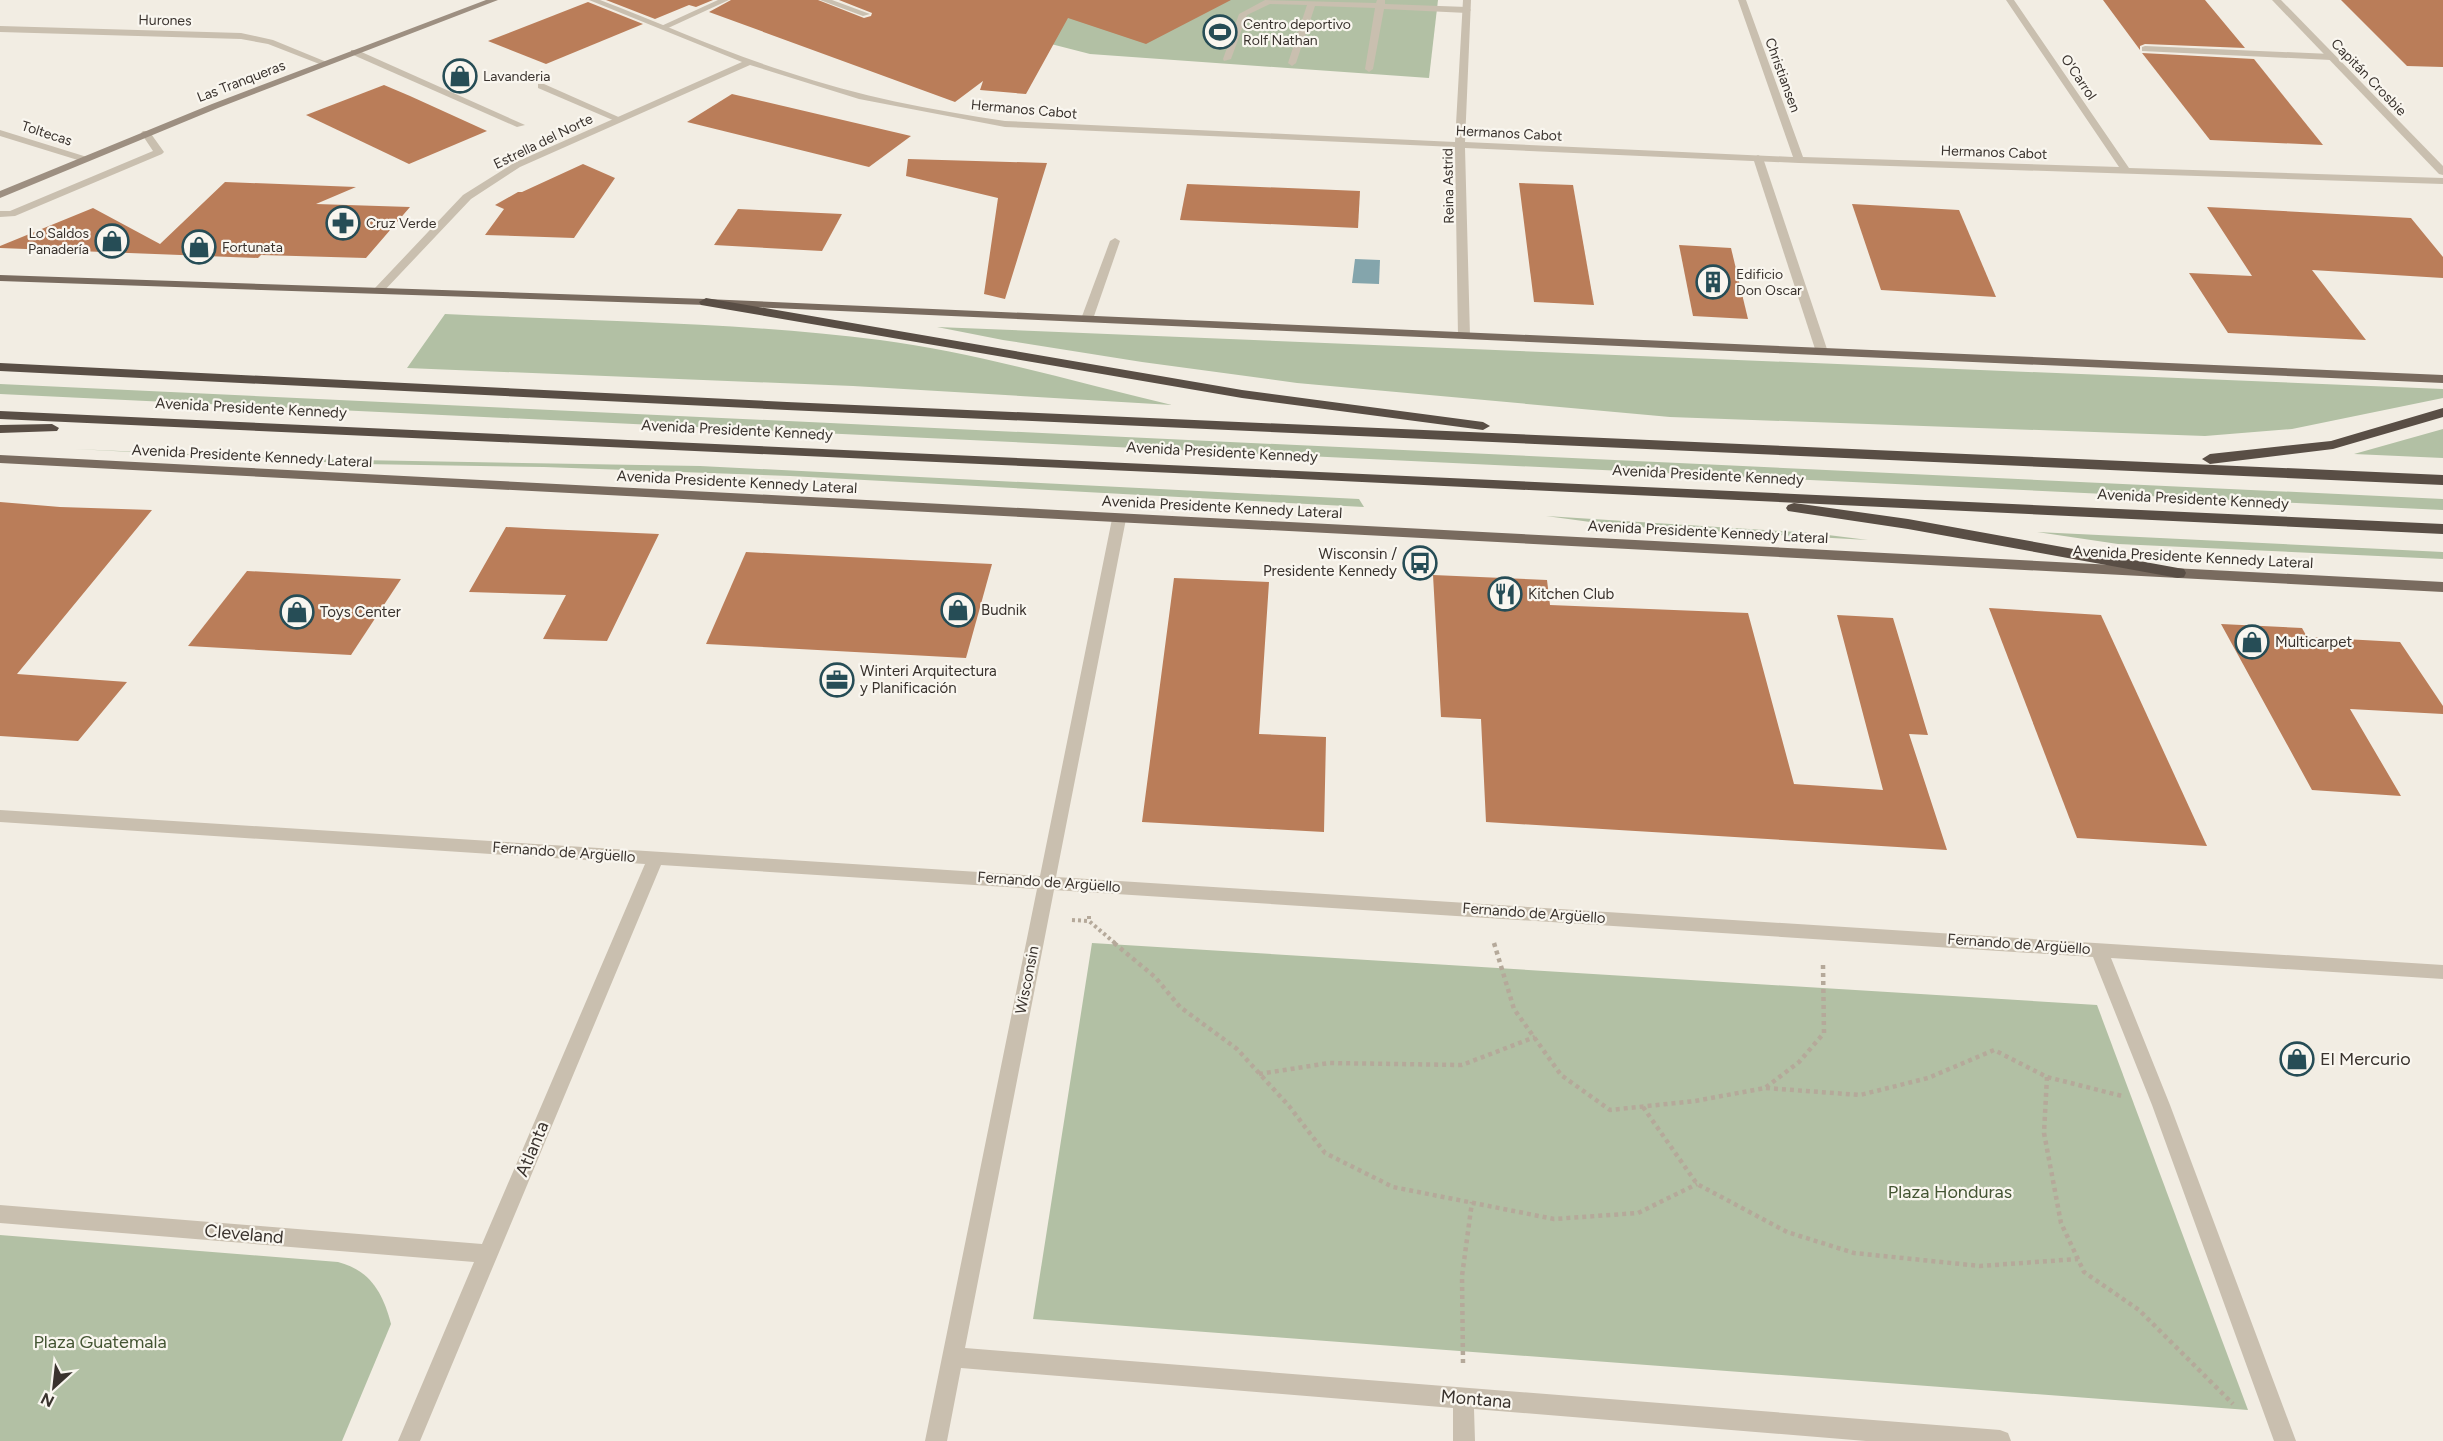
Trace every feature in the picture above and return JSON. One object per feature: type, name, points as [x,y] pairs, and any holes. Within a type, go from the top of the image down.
[{"type":"highway","points":[[706,302],[1242,393],[1594,441]]},
{"type":"highway","name":"Avenida Presidente Kennedy","points":[[0,368],[799,407],[2443,480]]},
{"type":"highway","points":[[2099,465],[2232,458],[2333,445],[2443,412]]},
{"type":"highway","name":"Avenida Presidente Kennedy","points":[[0,415],[2443,529]]},
{"type":"highway","points":[[0,429],[210,424]]},
{"type":"highway","points":[[1686,492],[1908,524],[2178,573]]},
{"type":"main road","name":"Las Tranqueras","points":[[0,195],[146,133],[494,0]]},
{"type":"main road","points":[[0,278],[706,302],[2443,380]]},
{"type":"main road","name":"Avenida Presidente Kennedy Lateral","points":[[0,459],[2443,587]]},
{"type":"street","name":"Hermanos Cabot","points":[[593,0],[750,62],[812,83],[893,104],[1005,124],[1799,160],[2443,181]]},
{"type":"street","points":[[663,27],[725,0]]},
{"type":"street","points":[[824,0],[866,14]]},
{"type":"street","name":"Christiansen","points":[[1742,0],[1799,160]]},
{"type":"street","name":"O'Carrol","points":[[2010,0],[2126,170]]},
{"type":"street","name":"Capitán Crosbie","points":[[2276,0],[2443,172]]},
{"type":"street","points":[[1227,58],[1243,14],[1269,1],[1467,5]]},
{"type":"street","points":[[1292,63],[1312,2]]},
{"type":"street","points":[[1369,69],[1381,3]]},
{"type":"street","name":"Reina Astrid","points":[[1464,336],[1460,144],[1467,5]]},
{"type":"street","name":"Hurones","points":[[0,29],[241,36],[270,42],[325,63]]},
{"type":"street","points":[[2145,48],[2331,57]]},
{"type":"street","points":[[354,52],[519,125]]},
{"type":"street","name":"Estrella del Norte","points":[[379,290],[467,197],[518,165],[750,62]]},
{"type":"street","points":[[541,86],[618,119]]},
{"type":"street","name":"Toltecas","points":[[0,133],[84,159]]},
{"type":"street","points":[[0,213],[11,214],[159,152],[146,133]]},
{"type":"street","points":[[1758,158],[1822,352]]},
{"type":"street","points":[[1087,319],[1115,241]]},
{"type":"street","name":"Wisconsin","points":[[936,1441],[1119,519]]},
{"type":"street","name":"Fernando de Argüello","points":[[0,816],[1485,909],[2443,972]]},
{"type":"street","name":"Atlanta","points":[[409,1441],[656,857]]},
{"type":"street","name":"Fernando de Argüello","points":[[2099,949],[2161,1105],[2285,1441]]},
{"type":"street","name":"Cleveland","points":[[0,1214],[488,1254]]},
{"type":"street","name":"Montana","points":[[953,1357],[2000,1441]]},
{"type":"street","points":[[1463,1398],[1464,1441]]},
{"type":"path","points":[[1089,884],[1089,921],[1155,977],[1180,1007],[1237,1049],[1289,1106],[1325,1153],[1393,1187],[1554,1219],[1638,1213],[1697,1184]]},
{"type":"path","points":[[1485,909],[1514,1009],[1561,1075],[1610,1110],[1695,1101],[1765,1088],[1860,1095],[1928,1078],[1995,1050],[2047,1077],[2161,1105]]},
{"type":"path","points":[[1765,1088],[1798,1062],[1824,1033],[1820,932]]},
{"type":"path","points":[[1259,1074],[1329,1062],[1462,1065],[1535,1037]]},
{"type":"path","points":[[2047,1077],[2044,1133],[2061,1223],[2084,1272],[2139,1310],[2237,1408]]},
{"type":"path","points":[[1643,1107],[1697,1184],[1787,1232],[1854,1253],[1980,1266],[2078,1259]]},
{"type":"path","points":[[1463,1398],[1462,1276],[1472,1202]]},
{"type":"green space","name":"Centro deportivo Rolf Nathan","points":[[947,0],[1438,0],[1429,78],[1090,54],[923,11]]},
{"type":"green space","points":[[445,314],[772,329],[880,340],[990,360],[1172,405],[853,386],[407,368]]},
{"type":"green space","points":[[937,327],[2443,389],[2443,398],[2292,429],[2205,436],[1670,417],[1297,383],[1142,362]]},
{"type":"green space","points":[[0,384],[2443,499],[2443,510],[0,394]]},
{"type":"green space","points":[[2443,429],[2443,458],[2354,454]]},
{"type":"green space","points":[[75,449],[301,459],[700,466],[1359,499],[1364,507],[790,476],[544,467],[362,464]]},
{"type":"green space","points":[[1546,516],[1812,533],[1868,540],[1620,526]]},
{"type":"green space","points":[[2037,532],[2443,552],[2443,559],[2118,544]]},
{"type":"green space","name":"Plaza Honduras","points":[[1092,943],[2097,1005],[2248,1410],[1033,1319]]},
{"type":"green space","name":"Plaza Guatemala","points":[[0,1235],[338,1262],[359,1271],[374,1284],[384,1302],[391,1324],[342,1441],[0,1441]]},
{"type":"water","points":[[1355,259],[1380,260],[1379,284],[1352,283]]},
{"type":"building","points":[[606,0],[713,0],[696,7],[689,5],[655,19]]},
{"type":"building","points":[[731,0],[818,0],[864,18],[871,16],[872,13],[839,0],[1231,0],[1146,44],[1068,18],[1026,94],[980,90],[983,81],[955,102],[709,12]]},
{"type":"building","points":[[2103,0],[2205,0],[2245,48],[2145,44],[2140,46],[2140,50]]},
{"type":"building","points":[[2341,0],[2443,0],[2443,67],[2407,66]]},
{"type":"building","points":[[588,2],[643,24],[546,64],[488,41]]},
{"type":"building","points":[[2142,53],[2254,59],[2323,145],[2210,140]]},
{"type":"building","points":[[384,85],[487,131],[409,164],[306,115]]},
{"type":"building","points":[[732,94],[911,136],[869,167],[687,122]]},
{"type":"building","points":[[908,159],[1047,163],[1005,299],[984,294],[998,198],[906,176]]},
{"type":"building","points":[[583,164],[615,178],[574,238],[485,235],[504,209],[495,205],[518,192]]},
{"type":"building","points":[[225,182],[356,187],[316,204],[410,207],[366,258],[261,255],[258,258],[0,248],[0,246],[93,208],[160,244]]},
{"type":"building","points":[[1519,183],[1573,185],[1594,305],[1534,302]]},
{"type":"building","points":[[1187,184],[1360,191],[1358,228],[1180,220]]},
{"type":"building","points":[[1852,204],[1959,210],[1996,297],[1881,290]]},
{"type":"building","points":[[2207,207],[2411,218],[2443,257],[2443,278],[2312,270],[2366,340],[2228,333],[2189,273],[2252,276]]},
{"type":"building","points":[[738,209],[842,214],[822,251],[714,245]]},
{"type":"building","name":"Edificio Don Oscar","points":[[1679,245],[1731,248],[1748,319],[1693,316]]},
{"type":"building","points":[[0,502],[60,507],[152,510],[17,674],[127,682],[78,741],[0,736]]},
{"type":"building","points":[[506,527],[659,534],[607,641],[543,639],[566,595],[469,592]]},
{"type":"building","points":[[746,552],[992,564],[966,658],[706,644]]},
{"type":"building","name":"Toys Center","points":[[247,571],[401,579],[351,655],[188,646]]},
{"type":"building","points":[[1433,575],[1547,580],[1550,605],[1748,613],[1794,784],[1883,790],[1837,615],[1893,618],[1928,735],[1909,734],[1947,850],[1486,822],[1481,719],[1441,717]]},
{"type":"building","points":[[1174,578],[1269,582],[1259,734],[1326,737],[1324,832],[1142,822]]},
{"type":"building","points":[[1989,608],[2101,615],[2207,846],[2077,838]]},
{"type":"building","points":[[2221,624],[2302,628],[2307,637],[2400,642],[2443,706],[2443,714],[2350,709],[2401,796],[2312,790]]},
{"type":"place","name":"Centro deportivo Rolf Nathan","points":[[1220,32]]},
{"type":"place","name":"Lavanderia","points":[[460,76]]},
{"type":"place","name":"Cruz Verde","points":[[343,223]]},
{"type":"place","name":"Lo Saldos Panadería","points":[[112,241]]},
{"type":"place","name":"Fortunata","points":[[199,247]]},
{"type":"place","name":"Edificio Don Oscar","points":[[1713,282]]},
{"type":"place","name":"Wisconsin / Presidente Kennedy","points":[[1420,563]]},
{"type":"place","name":"Kitchen Club","points":[[1505,594]]},
{"type":"place","name":"Budnik","points":[[958,610]]},
{"type":"place","name":"Toys Center","points":[[297,612]]},
{"type":"place","name":"Multicarpet","points":[[2252,642]]},
{"type":"place","name":"Winteri Arquitectura y Planificación","points":[[837,680]]},
{"type":"place","name":"El Mercurio","points":[[2297,1059]]}]
